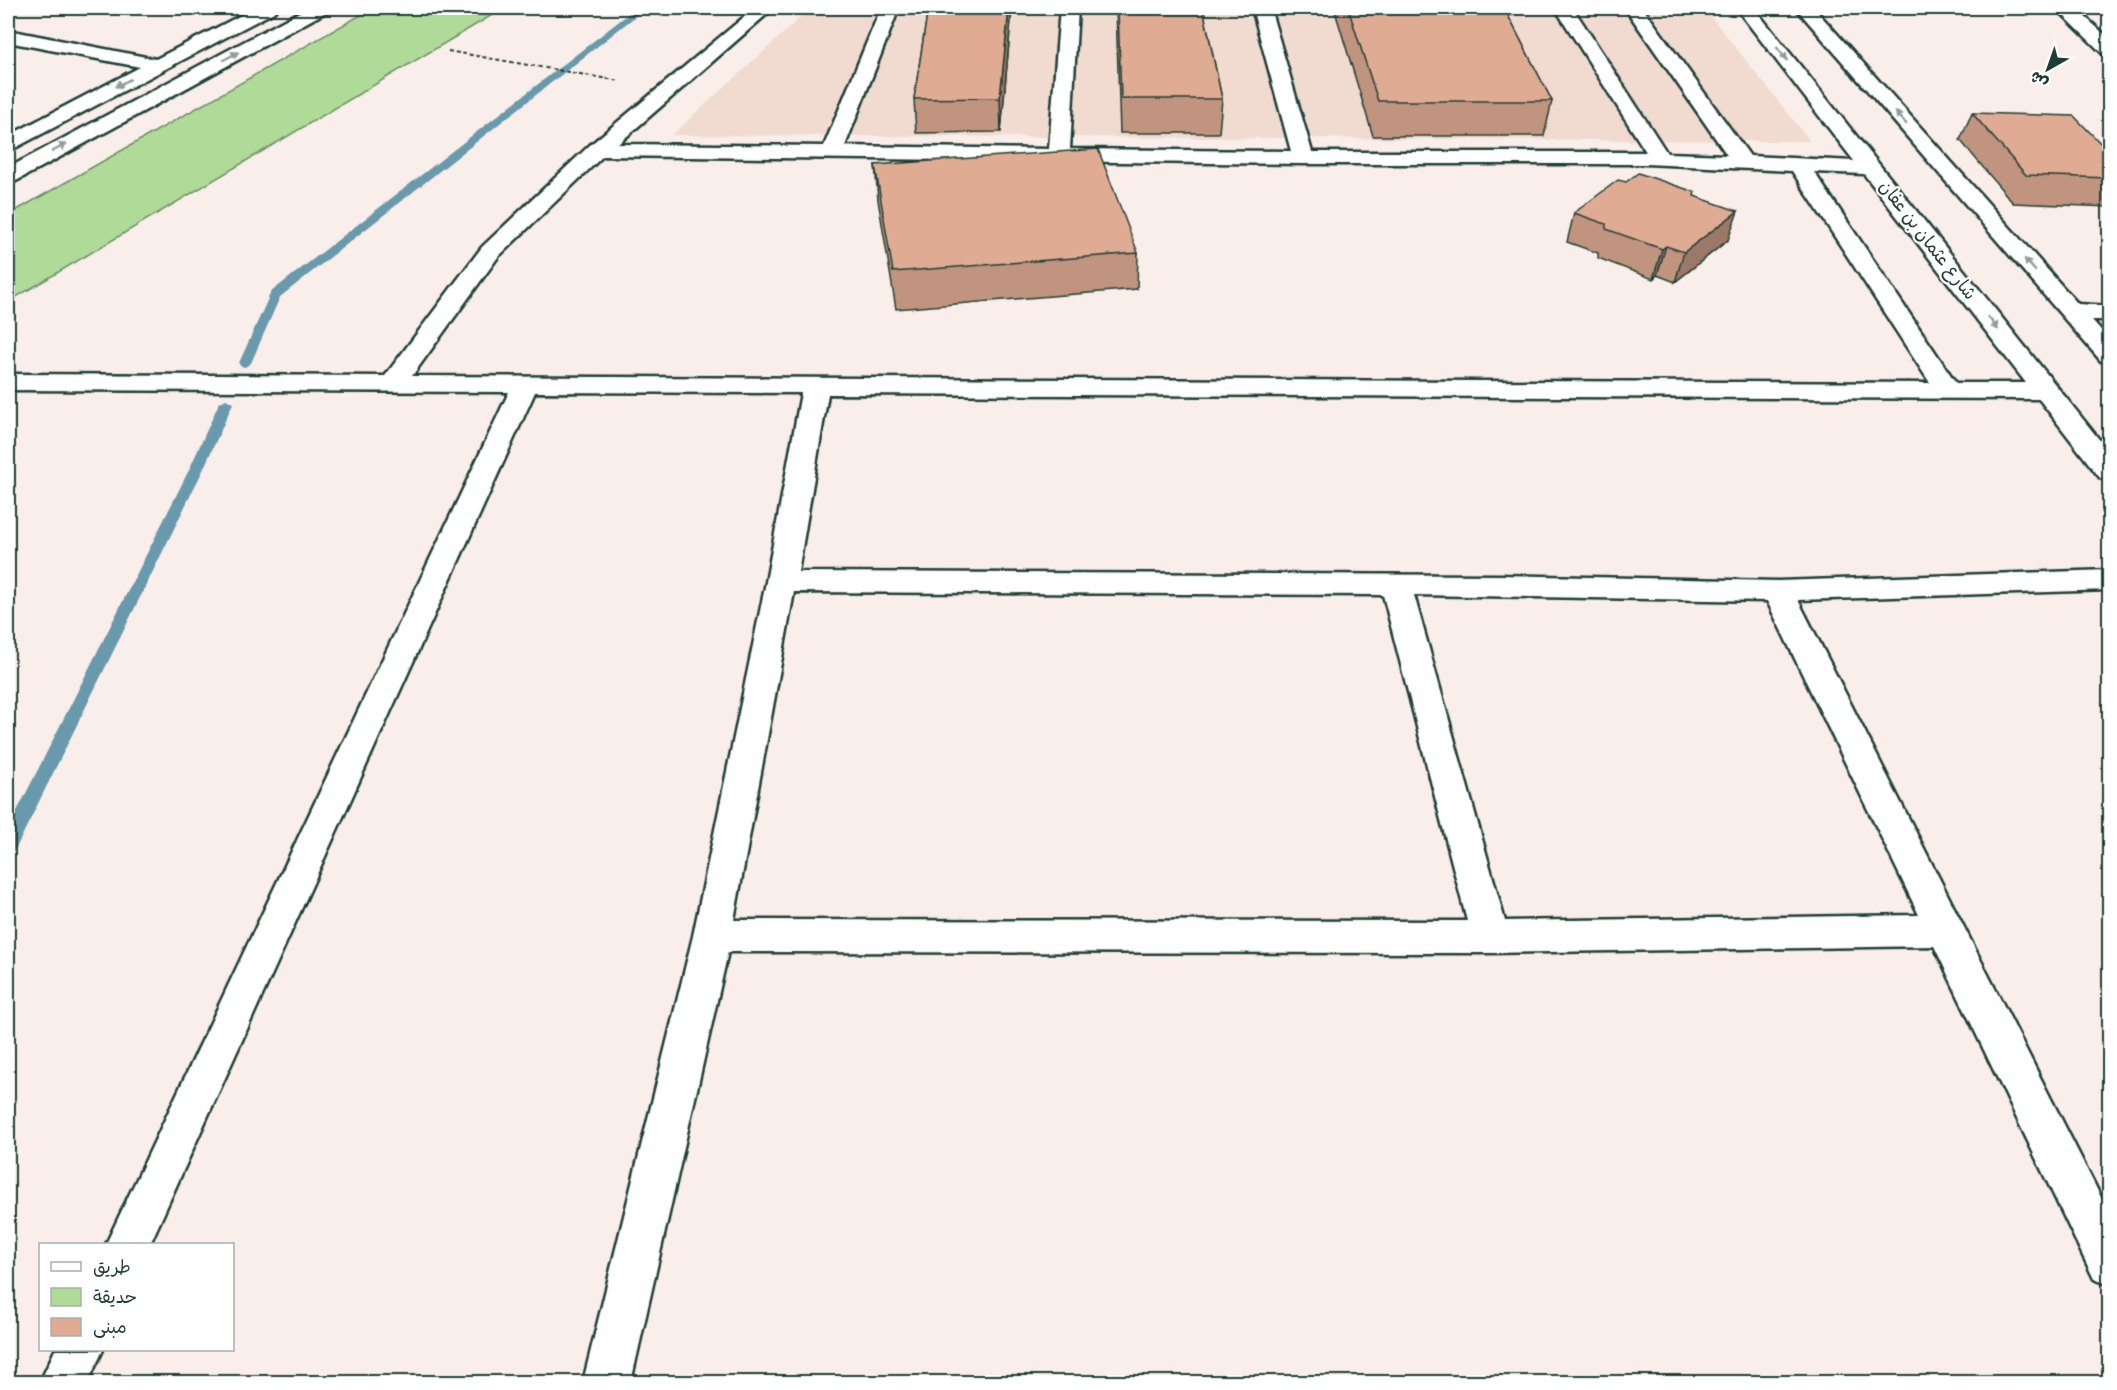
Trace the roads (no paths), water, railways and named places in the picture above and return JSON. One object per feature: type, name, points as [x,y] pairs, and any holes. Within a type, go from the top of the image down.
[{"type":"street","points":[[8,144],[268,8]]},
{"type":"street","points":[[8,176],[320,8]]},
{"type":"street","points":[[393,383],[490,252],[598,150],[765,8]]},
{"type":"street","points":[[832,153],[890,8]]},
{"type":"street","points":[[1059,156],[1069,8]]},
{"type":"street","points":[[1261,8],[1303,158]]},
{"type":"street","points":[[1564,8],[1661,159]]},
{"type":"street","points":[[1634,8],[1743,162]]},
{"type":"street","name":"شارع عثمان بن عفان","points":[[1745,8],[2109,472]]},
{"type":"street","points":[[1805,8],[2109,356]]},
{"type":"street","points":[[2065,8],[2109,50]]},
{"type":"street","points":[[8,36],[158,65]]},
{"type":"street","points":[[598,150],[1059,156],[1661,159],[1871,168]]},
{"type":"street","points":[[1799,165],[1948,390]]},
{"type":"street","points":[[2070,311],[2109,313]]},
{"type":"street","points":[[8,382],[2046,391]]},
{"type":"street","points":[[129,1243],[526,384]]},
{"type":"street","points":[[607,1383],[712,936],[781,582],[816,384]]},
{"type":"street","points":[[781,582],[1500,585],[1778,591],[2109,580]]},
{"type":"street","points":[[1396,585],[1490,938]]},
{"type":"street","points":[[1778,591],[2109,1263]]},
{"type":"street","points":[[712,936],[1490,938],[1943,930]]},
{"type":"street","points":[[64,1383],[79,1351]]},
{"type":"waterway","points":[[245,363],[275,295],[641,8]]},
{"type":"waterway","points":[[8,846],[196,470],[226,403]]}]
